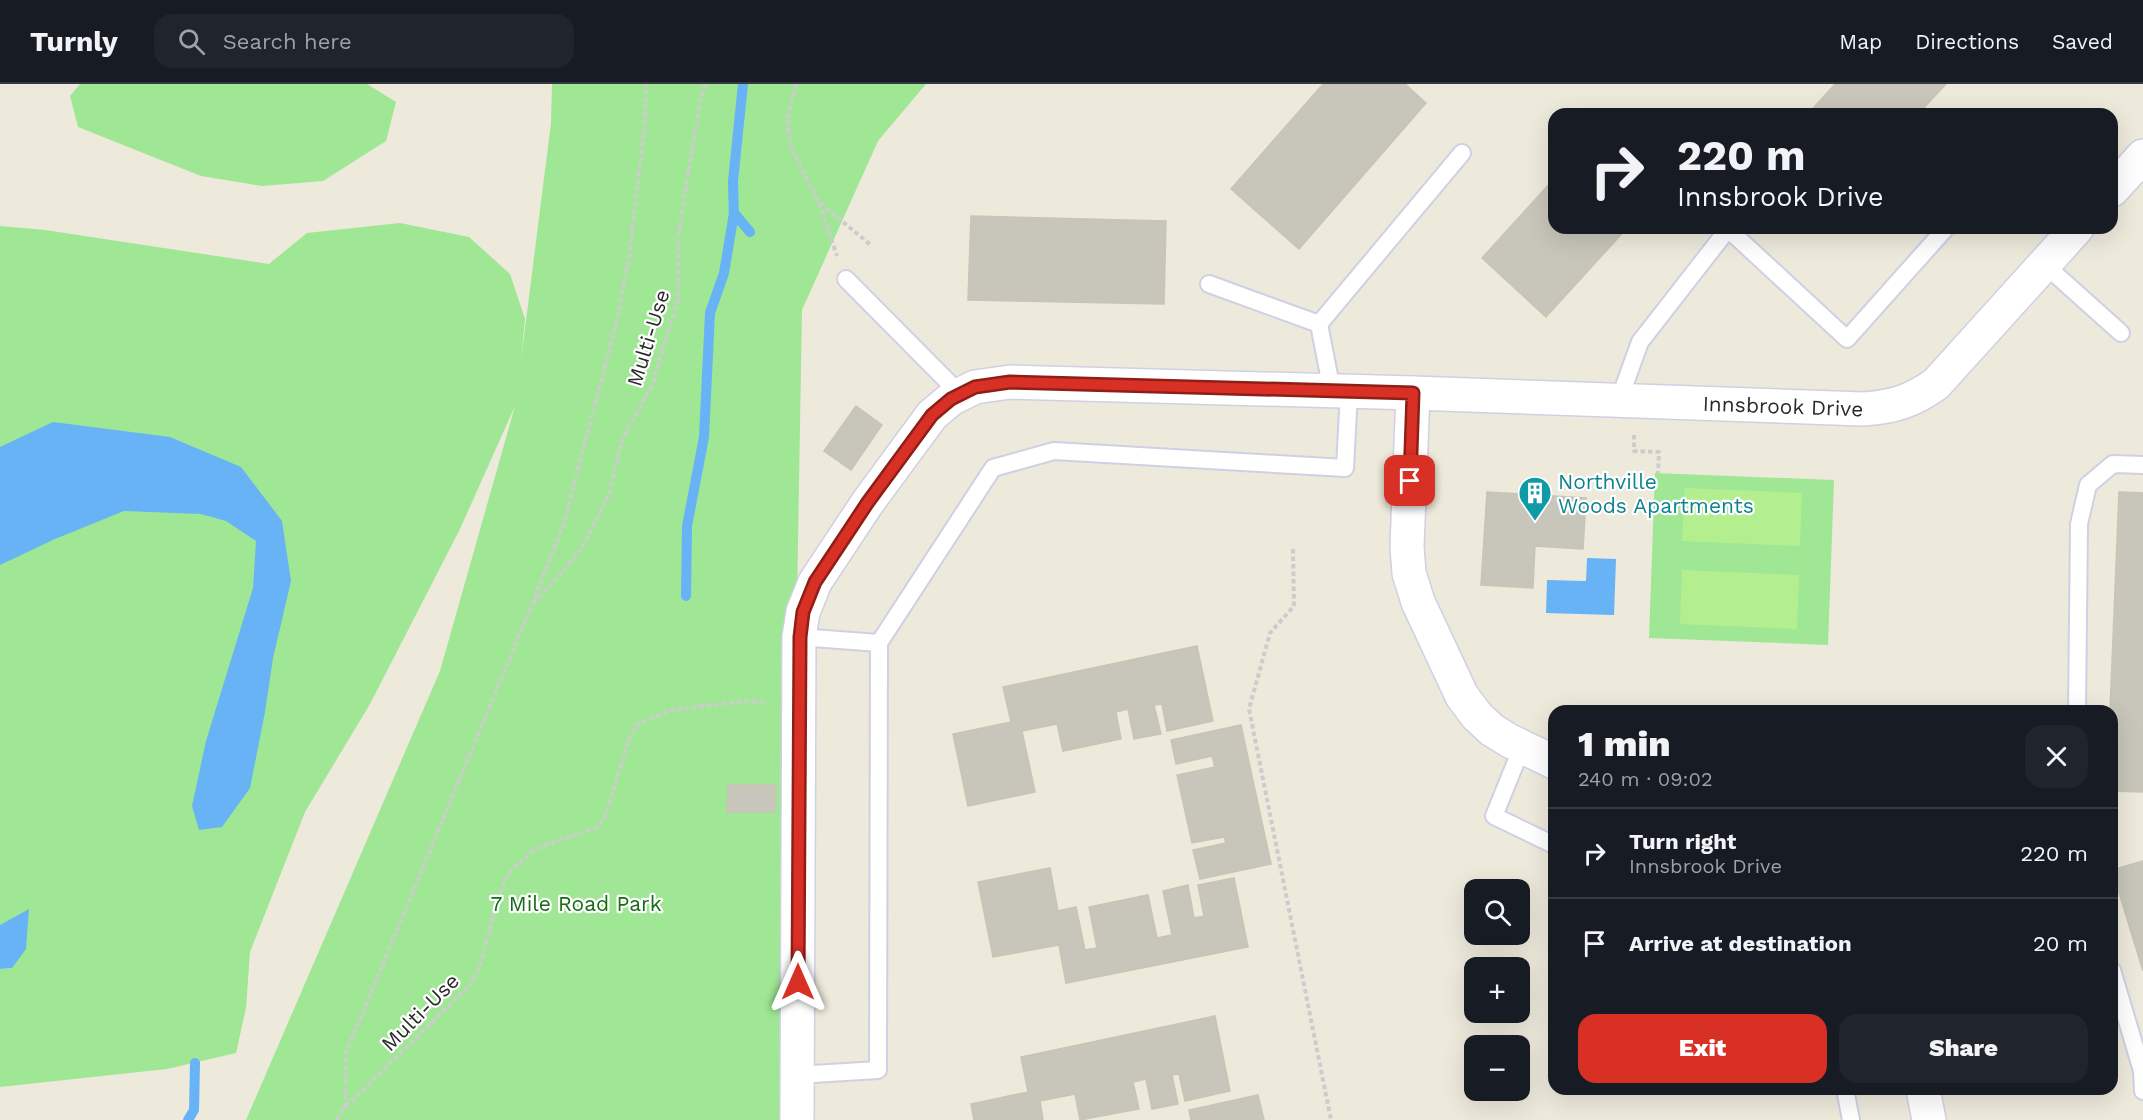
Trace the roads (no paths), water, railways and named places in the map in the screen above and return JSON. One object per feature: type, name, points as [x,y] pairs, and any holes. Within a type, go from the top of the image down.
[{"type":"street","points":[[2118,183],[2143,156]]},
{"type":"street","name":"Innsbrook Drive","points":[[797,1120],[800,637],[803,612],[815,582],[868,502],[932,415],[951,399],[975,387],[1010,382],[1863,409],[1887,407],[1905,402],[1936,384],[2072,234]]},
{"type":"street","points":[[1413,393],[1407,547],[1409,573],[1418,602],[1462,696],[1472,710],[1492,730],[1548,759]]},
{"type":"street","points":[[1924,1095],[1929,1120]]},
{"type":"lane","points":[[1319,324],[1461,153]]},
{"type":"lane","points":[[1627,401],[1640,342],[1724,234]]},
{"type":"lane","points":[[1733,234],[1847,339],[1941,234]]},
{"type":"lane","points":[[2044,264],[2121,333]]},
{"type":"lane","points":[[846,279],[960,394]]},
{"type":"lane","points":[[1209,284],[1319,324]]},
{"type":"lane","points":[[797,1075],[878,1070],[879,643],[993,468],[1054,451],[1345,468],[1340,391],[1319,324]]},
{"type":"lane","points":[[2077,705],[2079,524],[2088,485],[2113,464],[2143,465]]},
{"type":"lane","points":[[800,637],[879,643]]},
{"type":"lane","points":[[1522,747],[1494,816],[1548,842]]},
{"type":"lane","points":[[2118,989],[2142,1071],[2143,1091]]},
{"type":"lane","points":[[1846,1095],[1851,1120]]},
{"type":"water","points":[[53,422],[170,437],[241,467],[282,521],[291,581],[273,658],[250,788],[222,827],[199,830],[192,806],[206,741],[253,588],[256,541],[226,521],[201,514],[124,511],[55,539],[0,565],[0,447]]},
{"type":"water","points":[[1587,558],[1616,559],[1614,615],[1546,613],[1547,580],[1586,581]]},
{"type":"water","points":[[29,909],[26,949],[12,968],[0,969],[0,925]]},
{"type":"waterway","points":[[734,220],[733,181],[743,84]]},
{"type":"waterway","points":[[734,213],[750,232]]},
{"type":"waterway","points":[[686,596],[687,526],[704,437],[710,313],[724,273],[734,213]]},
{"type":"waterway","points":[[188,1120],[194,1110],[195,1063]]},
{"type":"place","name":"Northville Woods Apartments","points":[[1535,522]]},
{"type":"park label","name":"7 Mile Road Park","points":[[576,903]]}]
